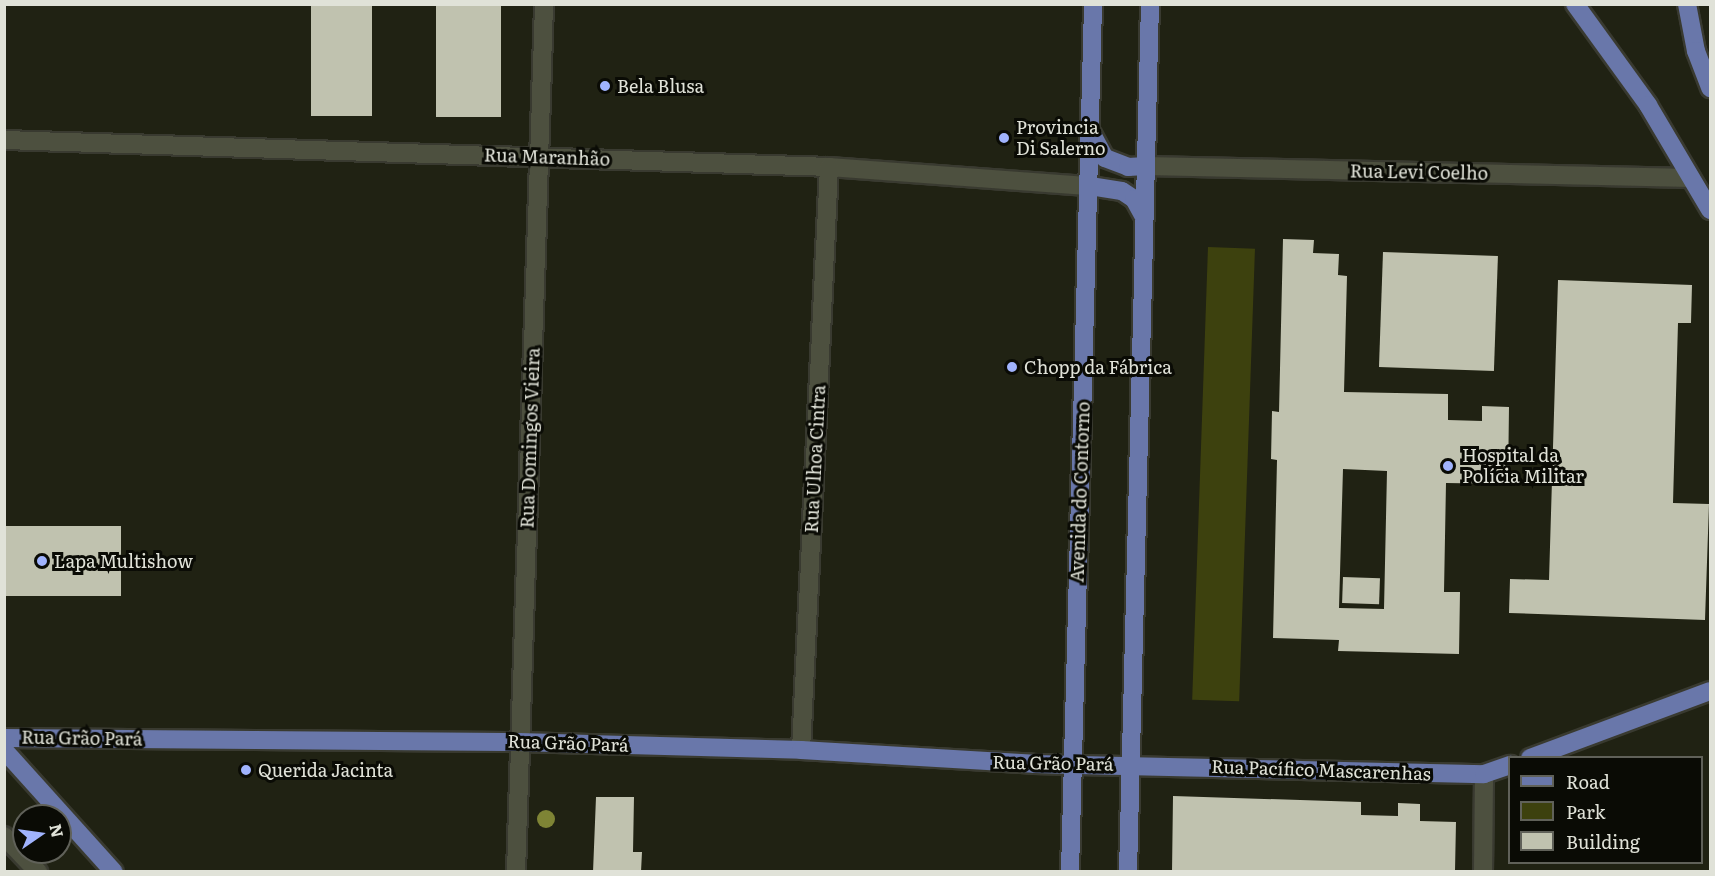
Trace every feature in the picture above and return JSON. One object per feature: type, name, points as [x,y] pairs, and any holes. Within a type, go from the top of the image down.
[{"type":"main road","name":"Avenida do Contorno","points":[[1070,872],[1094,4]]},
{"type":"main road","points":[[1128,872],[1150,4]]},
{"type":"main road","points":[[1575,4],[1648,105],[1710,210]]},
{"type":"main road","points":[[1687,4],[1696,51],[1710,88]]},
{"type":"main road","points":[[1091,132],[1105,158],[1128,167],[1146,166]]},
{"type":"main road","points":[[1090,186],[1122,191],[1134,199],[1144,217]]},
{"type":"main road","points":[[1535,756],[1710,691]]},
{"type":"main road","name":"Rua Grão Pará","points":[[4,738],[519,742],[801,750],[1072,765],[1131,764]]},
{"type":"main road","points":[[4,750],[114,872]]},
{"type":"main road","name":"Rua Pacífico Mascarenhas","points":[[1131,764],[1484,774],[1508,765]]},
{"type":"street","name":"Rua Domingos Vieira","points":[[516,872],[544,4]]},
{"type":"street","name":"Rua Maranhão","points":[[4,140],[829,167],[1090,186]]},
{"type":"street","name":"Rua Levi Coelho","points":[[1146,166],[1691,178]]},
{"type":"street","name":"Rua Ulhoa Cintra","points":[[801,750],[829,167]]},
{"type":"street","points":[[1482,872],[1484,774]]},
{"type":"street","points":[[4,836],[38,872]]},
{"type":"green space","points":[[1208,247],[1255,249],[1239,701],[1192,700]]},
{"type":"building","points":[[311,4],[372,4],[372,116],[311,116]]},
{"type":"building","points":[[436,4],[501,4],[501,117],[436,117]]},
{"type":"building","points":[[1283,239],[1314,240],[1313,253],[1339,254],[1338,275],[1347,276],[1344,392],[1448,394],[1448,420],[1482,421],[1482,406],[1509,407],[1508,484],[1446,483],[1444,592],[1460,592],[1459,654],[1338,651],[1339,640],[1273,638],[1277,460],[1271,459],[1272,411],[1279,412]],"holes":[[[1343,469],[1387,471],[1384,609],[1339,608]]]},
{"type":"building","points":[[1383,252],[1498,256],[1494,371],[1379,367]]},
{"type":"building","points":[[1558,280],[1692,285],[1691,323],[1678,323],[1673,503],[1709,504],[1705,620],[1509,613],[1510,579],[1549,580]]},
{"type":"building","points":[[4,526],[121,526],[121,596],[4,596]]},
{"type":"building","points":[[1343,577],[1380,578],[1379,604],[1342,603]]},
{"type":"building","points":[[1173,796],[1361,802],[1361,815],[1398,816],[1398,803],[1420,804],[1420,821],[1456,822],[1455,871],[1172,872]]},
{"type":"building","points":[[596,797],[634,797],[633,852],[642,852],[641,872],[593,872]]},
{"type":"place","name":"Bela Blusa","points":[[605,86]]},
{"type":"place","name":"Provincia Di Salerno","points":[[1004,138]]},
{"type":"place","name":"Chopp da Fábrica","points":[[1012,367]]},
{"type":"place","name":"Hospital da Polícia Militar","points":[[1448,466]]},
{"type":"place","name":"Lapa Multishow","points":[[42,561]]},
{"type":"place","name":"Querida Jacinta","points":[[246,770]]}]
